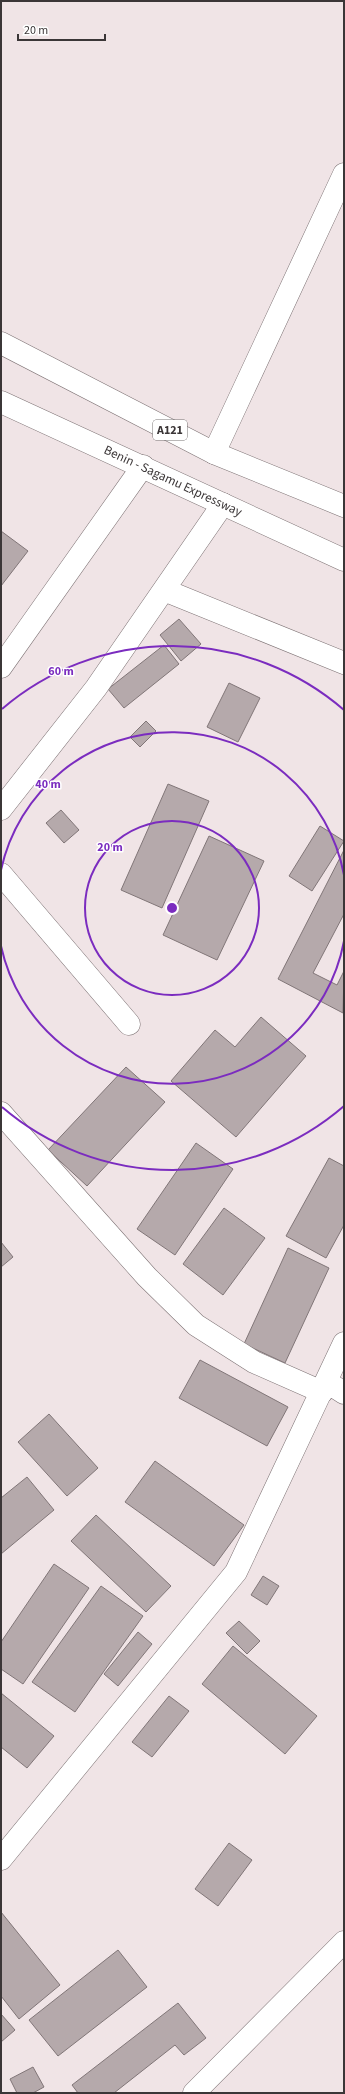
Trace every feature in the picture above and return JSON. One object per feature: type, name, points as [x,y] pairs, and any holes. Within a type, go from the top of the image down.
[{"type":"main road","points":[[214,453],[344,174]]},
{"type":"main road","name":"A121","points":[[1,343],[214,453],[344,506]]},
{"type":"main road","name":"Benin - Sagamu Expressway","points":[[1,402],[143,466],[344,560]]},
{"type":"main road","points":[[1,667],[143,466]]},
{"type":"main road","points":[[1,809],[23,784],[96,688],[223,504]]},
{"type":"main road","points":[[164,590],[344,663]]},
{"type":"main road","points":[[1,874],[129,1024]]},
{"type":"main road","points":[[1,1113],[147,1277],[196,1325],[254,1362],[331,1389]]},
{"type":"main road","points":[[1,1859],[236,1572],[331,1389],[344,1343]]},
{"type":"main road","points":[[194,2093],[344,1942]]},
{"type":"building","points":[[1,531],[28,551],[1,586]]},
{"type":"building","points":[[179,619],[201,644],[181,661],[160,635]]},
{"type":"building","points":[[164,645],[179,664],[124,708],[108,689]]},
{"type":"building","points":[[229,683],[260,698],[238,742],[207,727]]},
{"type":"building","points":[[146,721],[156,731],[140,747],[130,737]]},
{"type":"building","points":[[168,784],[209,801],[162,908],[121,890]]},
{"type":"building","points":[[61,810],[79,830],[64,843],[46,823]]},
{"type":"building","points":[[320,826],[344,841],[312,891],[289,876]]},
{"type":"building","points":[[209,836],[264,861],[217,960],[163,935]]},
{"type":"building","points":[[344,850],[344,914],[313,973],[337,985],[344,971],[343,1013],[278,979]]},
{"type":"building","points":[[261,1017],[306,1056],[236,1137],[171,1081],[215,1030],[235,1047]]},
{"type":"building","points":[[126,1067],[165,1102],[87,1186],[48,1150]]},
{"type":"building","points":[[196,1143],[233,1169],[175,1255],[137,1229]]},
{"type":"building","points":[[329,1158],[344,1166],[344,1225],[326,1258],[286,1236]]},
{"type":"building","points":[[224,1208],[265,1238],[223,1295],[183,1264]]},
{"type":"building","points":[[1,1242],[13,1257],[1,1267]]},
{"type":"building","points":[[288,1248],[329,1268],[285,1363],[244,1344]]},
{"type":"building","points":[[200,1360],[288,1407],[267,1446],[179,1398]]},
{"type":"building","points":[[49,1414],[98,1468],[67,1496],[18,1442]]},
{"type":"building","points":[[155,1461],[244,1525],[214,1566],[125,1502]]},
{"type":"building","points":[[27,1477],[54,1510],[1,1554],[1,1498]]},
{"type":"building","points":[[96,1515],[171,1586],[146,1612],[71,1541]]},
{"type":"building","points":[[54,1564],[89,1588],[23,1684],[1,1669],[1,1642]]},
{"type":"building","points":[[263,1576],[279,1586],[267,1605],[251,1595]]},
{"type":"building","points":[[101,1586],[143,1616],[75,1712],[32,1682]]},
{"type":"building","points":[[239,1621],[260,1641],[247,1654],[226,1633]]},
{"type":"building","points":[[138,1632],[152,1644],[118,1686],[104,1674]]},
{"type":"building","points":[[233,1646],[317,1716],[285,1754],[202,1684]]},
{"type":"building","points":[[1,1693],[54,1736],[27,1768],[1,1747]]},
{"type":"building","points":[[169,1696],[189,1711],[152,1757],[132,1742]]},
{"type":"building","points":[[229,1843],[252,1860],[218,1906],[195,1889]]},
{"type":"building","points":[[1,1912],[60,1985],[19,2019],[1,1996]]},
{"type":"building","points":[[118,1950],[147,1987],[58,2056],[29,2020]]},
{"type":"building","points":[[178,2003],[206,2038],[184,2055],[175,2045],[114,2093],[78,2093],[72,2085]]},
{"type":"building","points":[[1,2014],[15,2030],[1,2042]]},
{"type":"building","points":[[33,2067],[44,2087],[33,2093],[17,2093],[10,2079]]}]
